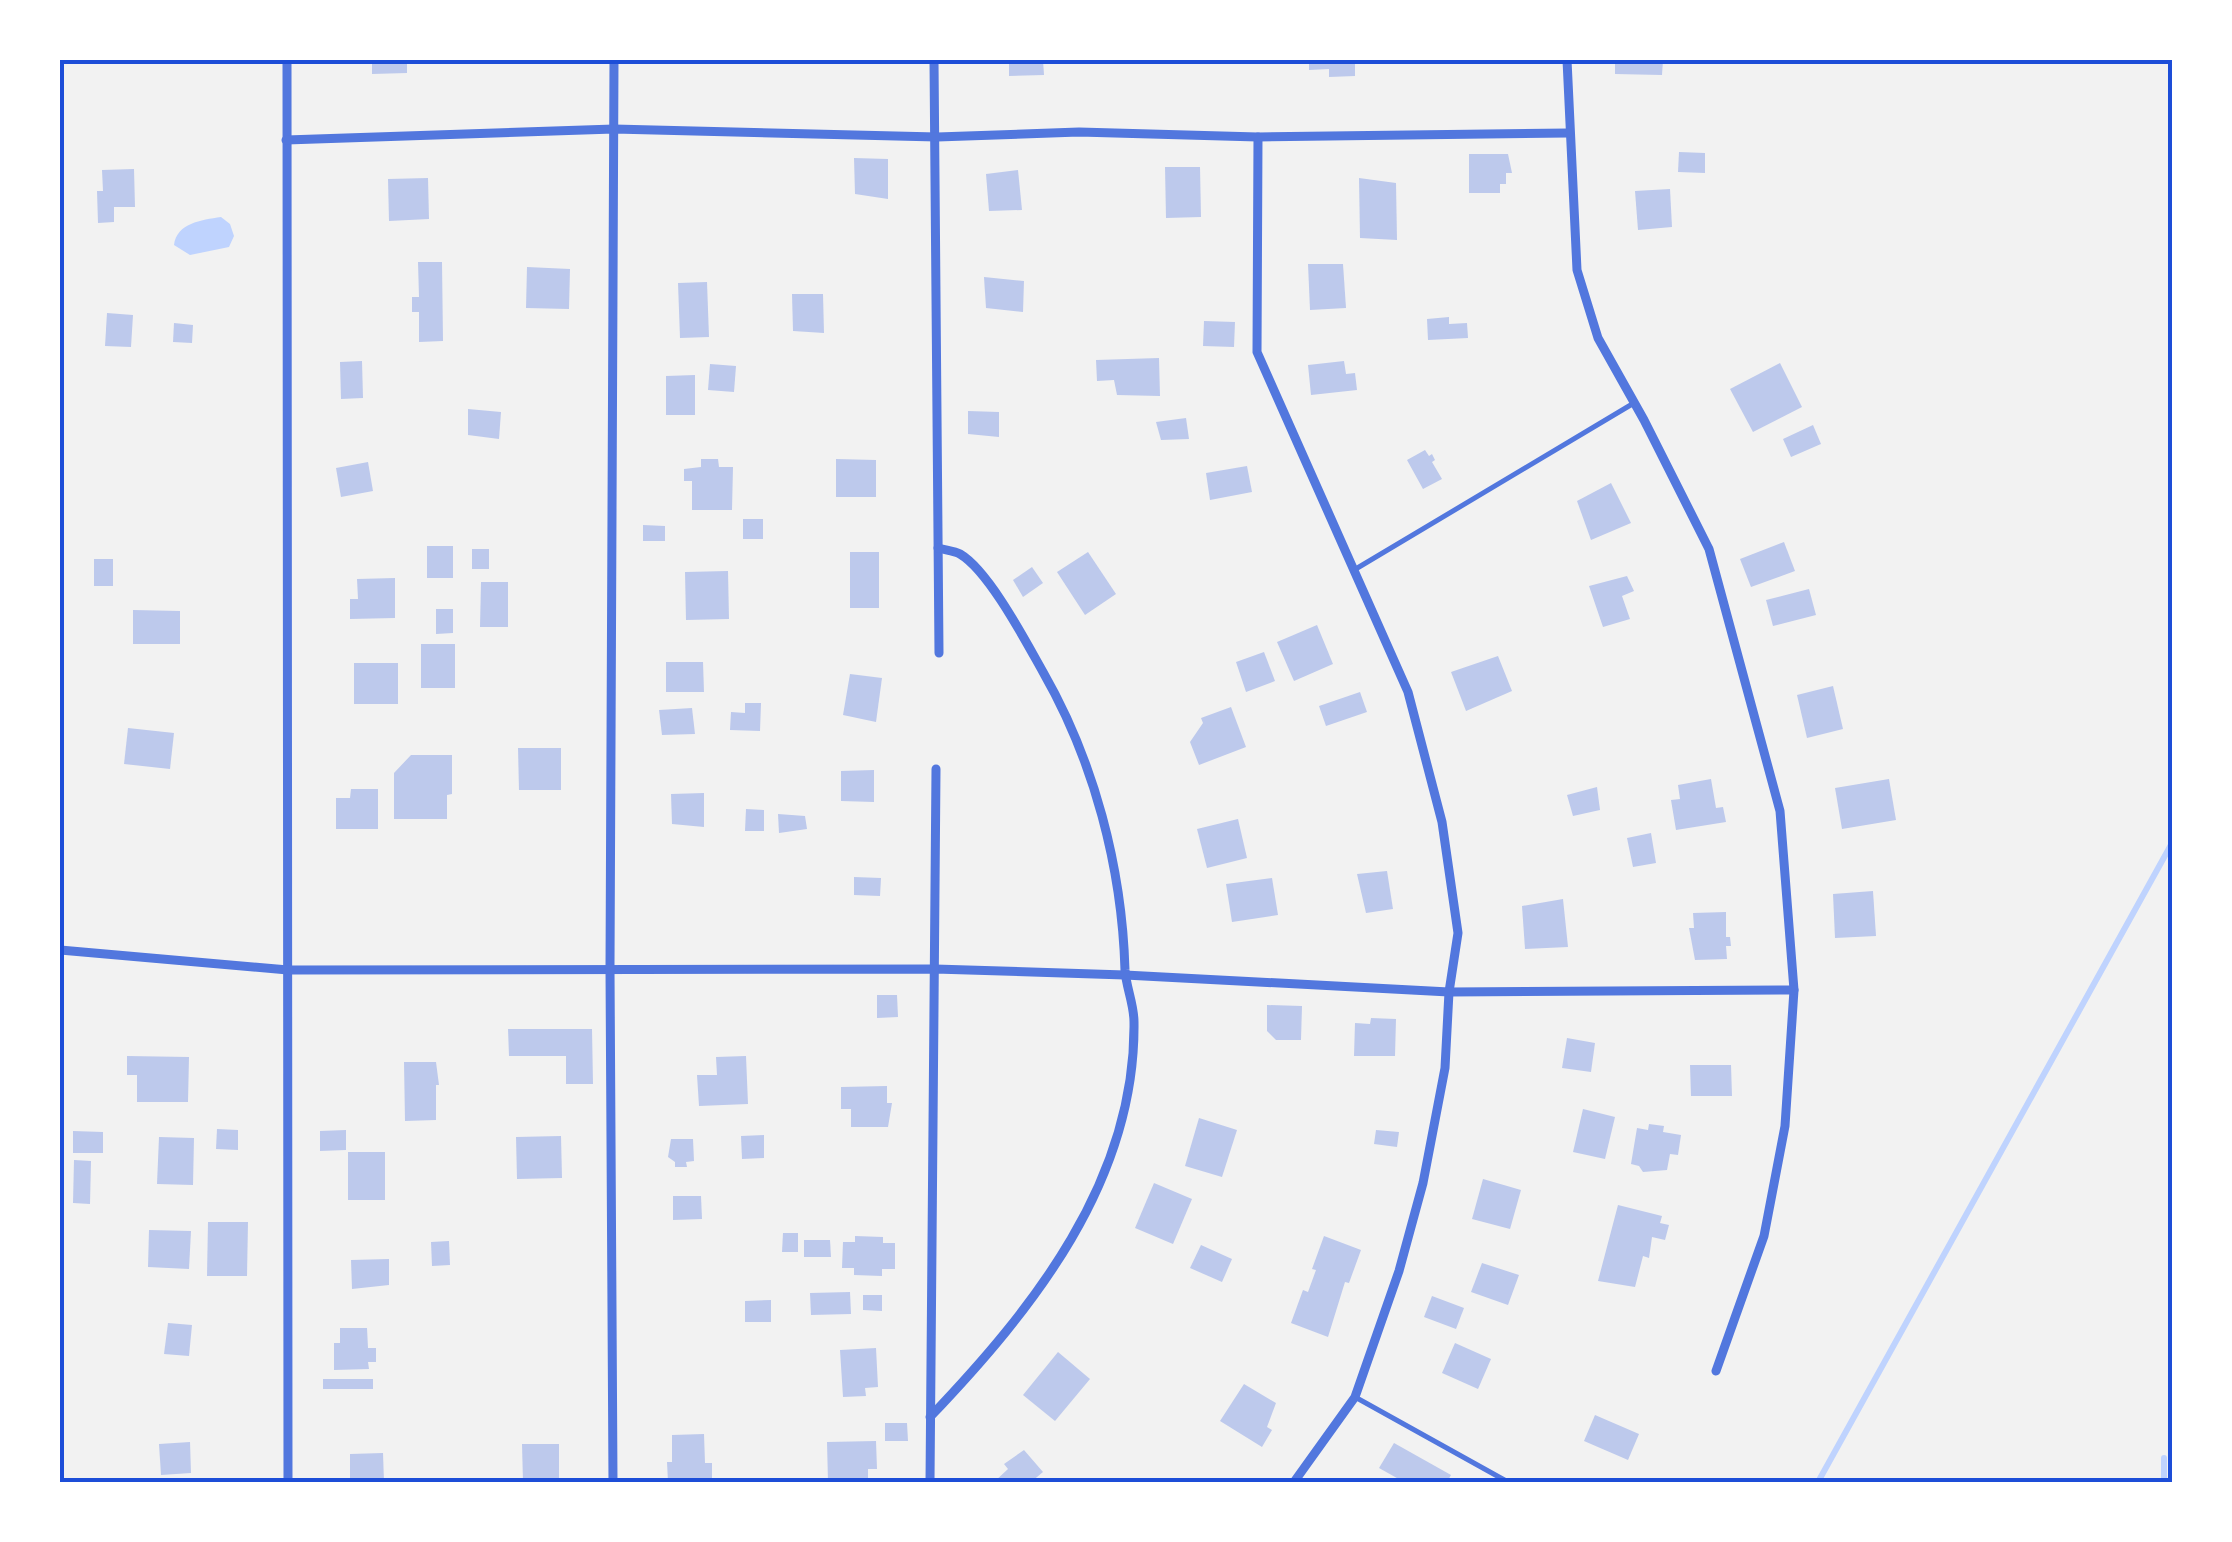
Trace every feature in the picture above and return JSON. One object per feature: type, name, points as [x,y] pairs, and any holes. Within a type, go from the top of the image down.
[{"type":"street","points":[[287,60],[288,1482]]},
{"type":"street","points":[[613,1482],[610,968],[614,60]]},
{"type":"street","points":[[934,60],[939,652]]},
{"type":"street","points":[[1567,60],[1577,270],[1598,338],[1709,549],[1780,811],[1794,990],[1785,1126],[1764,1236],[1716,1372]]},
{"type":"street","points":[[286,140],[614,129],[937,137],[1079,132],[1258,137],[1568,133]]},
{"type":"street","points":[[1258,137],[1257,352],[1408,692],[1442,822],[1458,933],[1449,992],[1445,1068],[1399,1271],[1355,1397],[1294,1482]]},
{"type":"street","points":[[930,1417],[1033,1301],[1094,1197],[1117,1134],[1129,1085],[1134,1019],[1125,975],[1118,882],[1082,754],[1060,701],[1008,612],[982,577],[960,554],[938,548]]},
{"type":"street","points":[[930,1482],[936,769]]},
{"type":"street","points":[[60,950],[288,970],[935,969],[1449,992],[1794,990]]},
{"type":"lane","points":[[1353,571],[1634,402]]},
{"type":"lane","points":[[1355,1397],[1508,1482]]},
{"type":"water","points":[[221,217],[230,224],[234,236],[229,247],[190,255],[174,245],[185,227]]},
{"type":"building","points":[[372,60],[407,60],[407,73],[372,74]]},
{"type":"building","points":[[1009,60],[1043,60],[1044,75],[1009,76]]},
{"type":"building","points":[[1309,60],[1355,60],[1355,76],[1329,77],[1329,69],[1309,70]]},
{"type":"building","points":[[1615,60],[1663,60],[1662,75],[1615,74]]},
{"type":"building","points":[[1679,152],[1705,153],[1705,173],[1678,172]]},
{"type":"building","points":[[1469,154],[1508,154],[1512,173],[1506,173],[1506,184],[1500,184],[1500,193],[1469,193]]},
{"type":"building","points":[[854,158],[888,159],[888,199],[855,194]]},
{"type":"building","points":[[1165,167],[1200,167],[1201,217],[1166,218]]},
{"type":"building","points":[[134,169],[135,207],[114,207],[114,222],[98,223],[97,191],[103,191],[102,170]]},
{"type":"building","points":[[1018,170],[1022,210],[989,211],[986,174]]},
{"type":"building","points":[[428,178],[429,219],[389,221],[388,179]]},
{"type":"building","points":[[1359,178],[1396,183],[1397,240],[1360,238]]},
{"type":"building","points":[[1670,189],[1672,227],[1638,230],[1635,191]]},
{"type":"building","points":[[418,262],[442,262],[443,341],[419,342],[419,312],[412,312],[412,297],[419,297]]},
{"type":"building","points":[[1308,264],[1343,264],[1346,308],[1310,310]]},
{"type":"building","points":[[527,267],[570,269],[569,309],[526,308]]},
{"type":"building","points":[[984,277],[1024,281],[1023,312],[986,308]]},
{"type":"building","points":[[707,282],[709,337],[680,338],[678,283]]},
{"type":"building","points":[[792,294],[823,294],[824,333],[793,331]]},
{"type":"building","points":[[107,313],[133,315],[131,347],[105,346]]},
{"type":"building","points":[[1449,317],[1449,324],[1467,323],[1468,338],[1428,340],[1427,319]]},
{"type":"building","points":[[1204,321],[1235,322],[1234,347],[1203,346]]},
{"type":"building","points":[[174,323],[193,325],[192,343],[173,342]]},
{"type":"building","points":[[1159,358],[1160,396],[1117,395],[1114,380],[1097,381],[1096,360]]},
{"type":"building","points":[[362,361],[363,398],[341,399],[340,362]]},
{"type":"building","points":[[1344,361],[1346,374],[1355,373],[1357,390],[1311,395],[1308,365]]},
{"type":"building","points":[[1780,363],[1802,407],[1753,432],[1730,389]]},
{"type":"building","points":[[710,364],[736,366],[734,392],[708,390]]},
{"type":"building","points":[[695,375],[695,415],[666,415],[666,376]]},
{"type":"building","points":[[468,409],[501,412],[499,439],[468,435]]},
{"type":"building","points":[[968,411],[999,412],[999,437],[968,434]]},
{"type":"building","points":[[1186,418],[1189,439],[1161,440],[1156,422]]},
{"type":"building","points":[[1813,425],[1821,444],[1791,457],[1783,439]]},
{"type":"building","points":[[1425,450],[1429,456],[1432,454],[1442,479],[1423,489],[1407,460]]},
{"type":"building","points":[[701,459],[718,459],[719,467],[733,467],[732,510],[692,510],[692,481],[684,481],[684,469],[701,467]]},
{"type":"building","points":[[836,459],[876,460],[876,497],[836,497]]},
{"type":"building","points":[[368,462],[373,491],[341,497],[336,468]]},
{"type":"building","points":[[1247,466],[1252,492],[1210,500],[1206,473]]},
{"type":"building","points":[[1611,483],[1631,523],[1591,540],[1577,501]]},
{"type":"building","points":[[743,519],[763,519],[763,539],[743,539]]},
{"type":"building","points":[[643,525],[665,526],[665,541],[643,541]]},
{"type":"building","points":[[1784,542],[1795,571],[1751,587],[1740,559]]},
{"type":"building","points":[[427,546],[453,546],[453,578],[427,578]]},
{"type":"building","points":[[472,549],[489,549],[489,569],[472,569]]},
{"type":"building","points":[[850,552],[879,552],[879,608],[850,608]]},
{"type":"building","points":[[1088,552],[1116,594],[1085,615],[1057,572]]},
{"type":"building","points":[[94,559],[113,559],[113,586],[94,586]]},
{"type":"building","points":[[1032,567],[1043,583],[1023,597],[1013,580]]},
{"type":"building","points":[[728,571],[729,619],[686,620],[685,572]]},
{"type":"building","points":[[1627,576],[1634,591],[1622,596],[1630,619],[1603,627],[1589,586]]},
{"type":"building","points":[[395,578],[395,618],[350,619],[350,599],[358,599],[357,579]]},
{"type":"building","points":[[481,582],[508,582],[508,627],[480,627]]},
{"type":"building","points":[[1809,589],[1816,615],[1773,626],[1766,600]]},
{"type":"building","points":[[436,609],[453,609],[453,633],[436,634]]},
{"type":"building","points":[[133,610],[180,611],[180,644],[133,644]]},
{"type":"building","points":[[1317,625],[1333,664],[1294,681],[1277,642]]},
{"type":"building","points":[[421,644],[455,644],[455,688],[421,688]]},
{"type":"building","points":[[1264,652],[1275,681],[1246,692],[1236,662]]},
{"type":"building","points":[[1498,656],[1512,691],[1466,711],[1451,672]]},
{"type":"building","points":[[666,662],[703,662],[704,692],[666,692]]},
{"type":"building","points":[[354,663],[398,663],[398,704],[354,704]]},
{"type":"building","points":[[850,674],[882,678],[876,722],[843,715]]},
{"type":"building","points":[[1833,686],[1843,729],[1807,738],[1797,695]]},
{"type":"building","points":[[1360,692],[1367,712],[1326,726],[1319,706]]},
{"type":"building","points":[[745,703],[761,703],[760,731],[730,730],[731,712],[745,713]]},
{"type":"building","points":[[1231,707],[1246,747],[1199,765],[1190,742],[1203,723],[1201,718]]},
{"type":"building","points":[[692,708],[695,734],[662,735],[659,710]]},
{"type":"building","points":[[128,728],[174,733],[170,769],[124,764]]},
{"type":"building","points":[[518,748],[561,748],[561,790],[519,790]]},
{"type":"building","points":[[411,755],[452,755],[452,794],[447,795],[447,819],[394,819],[394,773]]},
{"type":"building","points":[[874,770],[874,802],[841,801],[841,771]]},
{"type":"building","points":[[1711,779],[1716,808],[1723,807],[1726,822],[1676,830],[1671,800],[1680,799],[1678,785]]},
{"type":"building","points":[[1889,779],[1896,820],[1842,829],[1835,788]]},
{"type":"building","points":[[1597,787],[1600,810],[1573,816],[1567,795]]},
{"type":"building","points":[[351,789],[378,789],[378,829],[336,829],[336,798],[350,798]]},
{"type":"building","points":[[704,793],[704,827],[672,824],[671,794]]},
{"type":"building","points":[[746,809],[764,810],[764,831],[745,831]]},
{"type":"building","points":[[778,814],[805,816],[807,829],[779,833]]},
{"type":"building","points":[[1238,819],[1247,858],[1207,868],[1197,829]]},
{"type":"building","points":[[1651,833],[1656,863],[1633,867],[1627,838]]},
{"type":"building","points":[[1387,871],[1393,909],[1366,913],[1357,874]]},
{"type":"building","points":[[854,877],[881,878],[880,896],[854,895]]},
{"type":"building","points":[[1272,878],[1278,915],[1232,922],[1226,884]]},
{"type":"building","points":[[1873,891],[1876,936],[1835,938],[1833,894]]},
{"type":"building","points":[[1563,899],[1568,947],[1525,949],[1522,906]]},
{"type":"building","points":[[1726,912],[1726,937],[1730,937],[1731,946],[1726,946],[1727,959],[1695,960],[1689,928],[1694,928],[1693,913]]},
{"type":"building","points":[[877,995],[897,995],[898,1017],[877,1018]]},
{"type":"building","points":[[1267,1005],[1302,1006],[1301,1040],[1276,1040],[1267,1031]]},
{"type":"building","points":[[1371,1018],[1396,1019],[1395,1056],[1354,1056],[1355,1023],[1370,1024]]},
{"type":"building","points":[[508,1029],[592,1029],[593,1084],[566,1084],[566,1056],[509,1056]]},
{"type":"building","points":[[1567,1038],[1595,1043],[1591,1072],[1562,1068]]},
{"type":"building","points":[[127,1056],[189,1057],[188,1102],[137,1102],[137,1075],[127,1075]]},
{"type":"building","points":[[746,1056],[748,1104],[699,1106],[697,1075],[717,1075],[716,1057]]},
{"type":"building","points":[[404,1062],[436,1062],[436,1120],[405,1121]]},
{"type":"building","points":[[1690,1065],[1731,1065],[1732,1096],[1691,1096]]},
{"type":"building","points":[[887,1086],[887,1103],[892,1103],[888,1127],[851,1127],[851,1109],[841,1109],[841,1087]]},
{"type":"building","points":[[1583,1109],[1615,1117],[1605,1159],[1573,1152]]},
{"type":"building","points":[[1199,1118],[1237,1130],[1222,1177],[1185,1166]]},
{"type":"building","points":[[1649,1124],[1664,1126],[1663,1132],[1681,1135],[1678,1155],[1670,1154],[1667,1170],[1643,1172],[1631,1164],[1637,1128],[1648,1130]]},
{"type":"building","points":[[217,1129],[238,1130],[238,1150],[216,1149]]},
{"type":"building","points":[[346,1130],[346,1150],[320,1151],[320,1131]]},
{"type":"building","points":[[1376,1130],[1399,1132],[1397,1147],[1374,1144]]},
{"type":"building","points":[[73,1131],[103,1132],[103,1153],[73,1153]]},
{"type":"building","points":[[764,1135],[764,1158],[742,1159],[741,1136]]},
{"type":"building","points":[[561,1136],[562,1178],[517,1179],[516,1137]]},
{"type":"building","points":[[159,1137],[194,1138],[193,1185],[157,1184]]},
{"type":"building","points":[[671,1139],[693,1139],[694,1161],[686,1162],[687,1167],[675,1167],[668,1157]]},
{"type":"building","points":[[348,1152],[385,1152],[385,1200],[348,1200]]},
{"type":"building","points":[[74,1160],[91,1161],[90,1204],[73,1203]]},
{"type":"building","points":[[1483,1179],[1521,1190],[1510,1229],[1472,1219]]},
{"type":"building","points":[[1154,1183],[1192,1199],[1173,1244],[1135,1228]]},
{"type":"building","points":[[673,1196],[701,1196],[702,1219],[673,1220]]},
{"type":"building","points":[[1618,1205],[1662,1216],[1660,1223],[1669,1225],[1665,1240],[1652,1237],[1649,1258],[1643,1256],[1635,1287],[1598,1281]]},
{"type":"building","points":[[208,1222],[248,1222],[247,1276],[207,1276]]},
{"type":"building","points":[[149,1230],[191,1231],[189,1269],[148,1267]]},
{"type":"building","points":[[783,1233],[798,1233],[798,1252],[782,1252]]},
{"type":"building","points":[[855,1236],[883,1237],[883,1243],[895,1243],[895,1269],[882,1269],[882,1276],[854,1275],[854,1268],[842,1268],[843,1242],[855,1242]]},
{"type":"building","points":[[1324,1236],[1361,1250],[1349,1283],[1345,1282],[1328,1337],[1291,1323],[1303,1290],[1308,1292]]},
{"type":"building","points":[[804,1240],[830,1240],[831,1257],[804,1257]]},
{"type":"building","points":[[449,1241],[450,1265],[432,1266],[431,1242]]},
{"type":"building","points":[[1201,1245],[1232,1259],[1222,1282],[1190,1268]]},
{"type":"building","points":[[389,1259],[389,1285],[352,1289],[351,1260]]},
{"type":"building","points":[[1482,1263],[1519,1275],[1508,1305],[1471,1292]]},
{"type":"building","points":[[850,1292],[851,1314],[811,1315],[810,1293]]},
{"type":"building","points":[[863,1295],[882,1295],[882,1311],[863,1310]]},
{"type":"building","points":[[1432,1296],[1464,1308],[1456,1329],[1424,1317]]},
{"type":"building","points":[[771,1300],[771,1322],[745,1322],[745,1301]]},
{"type":"building","points":[[168,1323],[192,1325],[189,1356],[164,1354]]},
{"type":"building","points":[[340,1328],[367,1328],[368,1348],[376,1348],[376,1362],[368,1362],[369,1369],[334,1370],[334,1343],[340,1343]]},
{"type":"building","points":[[1455,1343],[1491,1359],[1478,1389],[1442,1373]]},
{"type":"building","points":[[876,1348],[878,1387],[865,1388],[866,1396],[843,1397],[840,1350]]},
{"type":"building","points":[[1058,1352],[1090,1379],[1055,1421],[1023,1395]]},
{"type":"building","points":[[323,1379],[373,1379],[373,1389],[323,1389]]},
{"type":"building","points":[[1244,1384],[1276,1403],[1267,1427],[1272,1430],[1262,1447],[1220,1421]]},
{"type":"building","points":[[1595,1415],[1639,1434],[1628,1460],[1584,1441]]},
{"type":"building","points":[[885,1423],[907,1423],[908,1441],[885,1441]]},
{"type":"building","points":[[704,1434],[705,1463],[712,1463],[712,1482],[668,1482],[672,1435]]},
{"type":"building","points":[[876,1441],[877,1469],[868,1469],[868,1482],[828,1482],[827,1442]]},
{"type":"building","points":[[190,1442],[191,1473],[161,1475],[159,1444]]},
{"type":"building","points":[[1394,1443],[1451,1475],[1447,1482],[1404,1482],[1379,1468]]},
{"type":"building","points":[[522,1444],[559,1444],[559,1482],[523,1482]]},
{"type":"building","points":[[1024,1450],[1043,1472],[1031,1482],[994,1482],[1008,1469],[1004,1464]]},
{"type":"building","points":[[383,1453],[384,1482],[350,1482],[350,1454]]},
{"type":"waterway","points":[[1818,1482],[2172,843]]},
{"type":"waterway","points":[[2164,1458],[2164,1482]]}]
